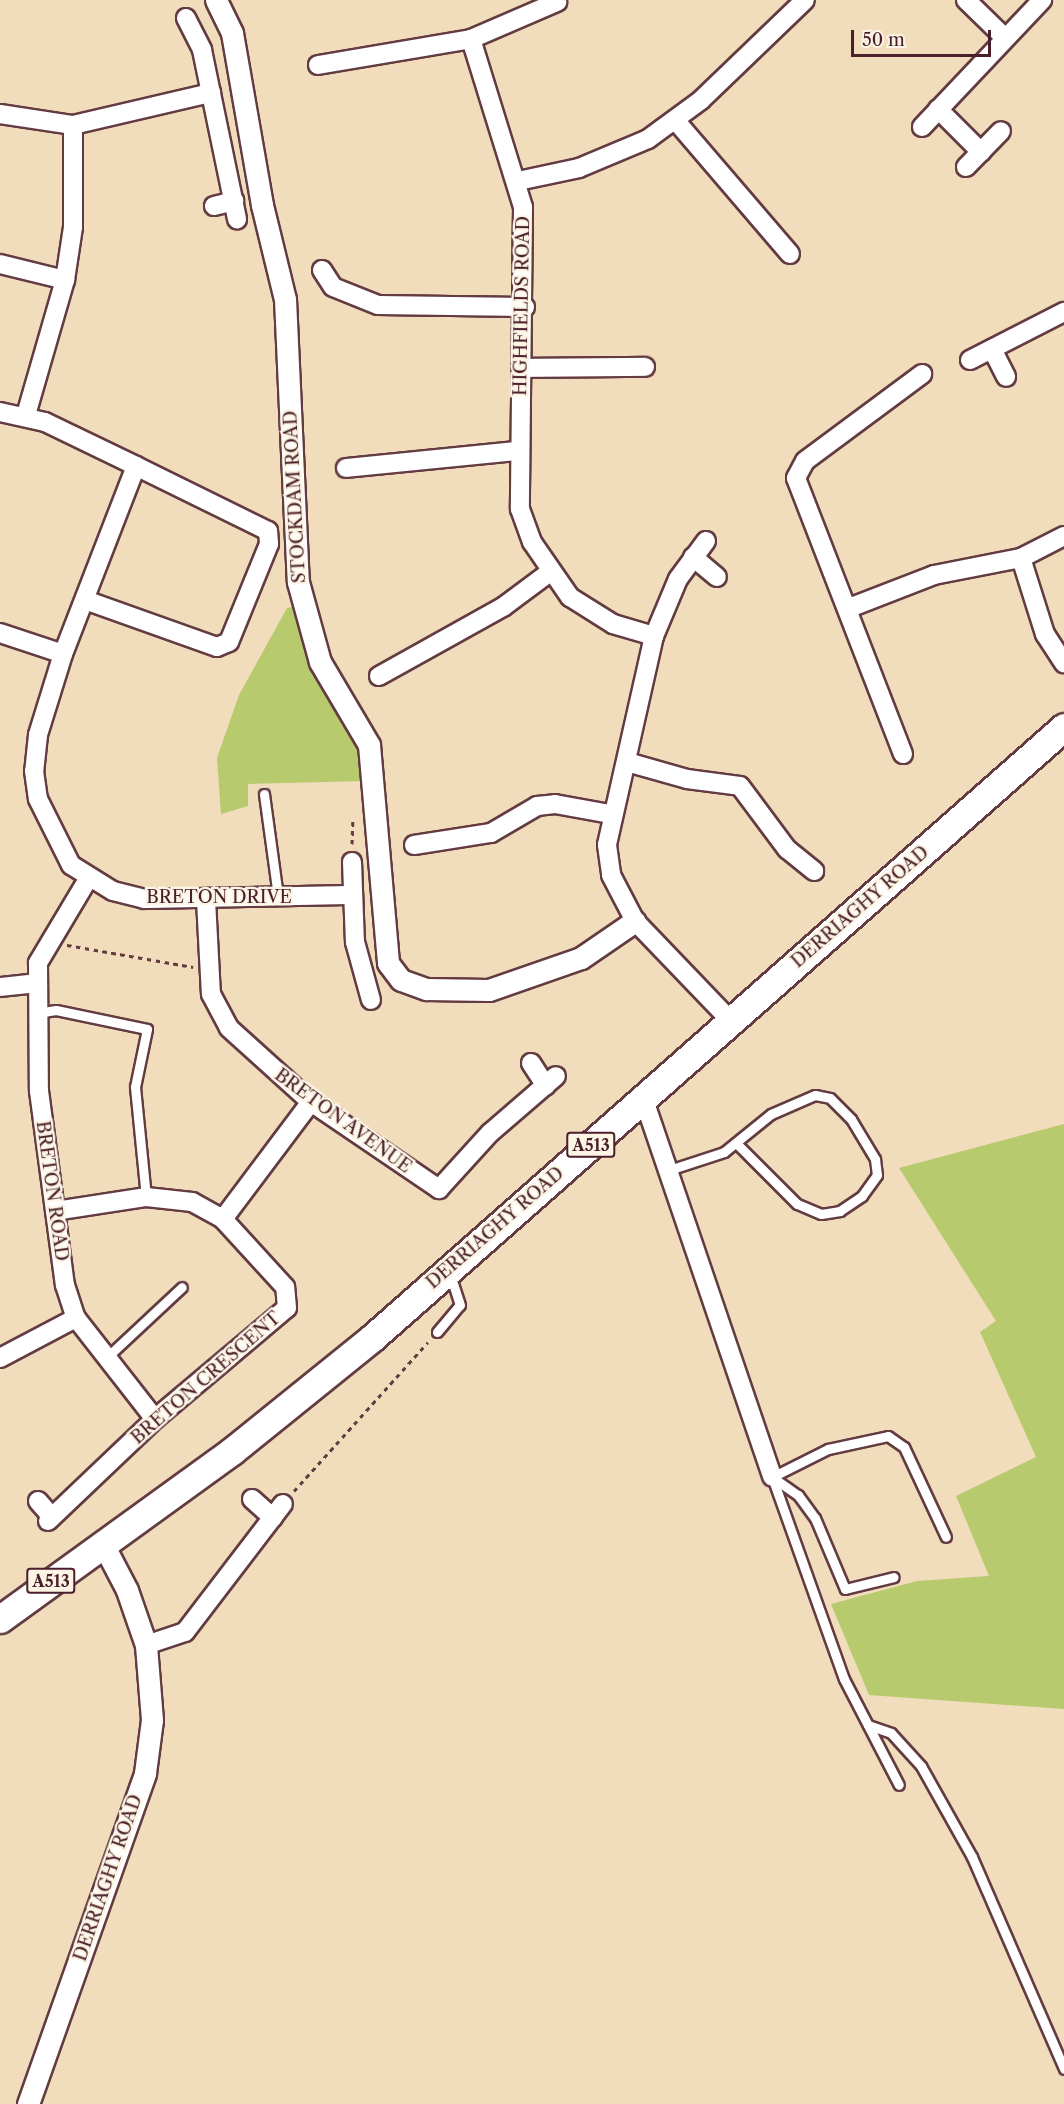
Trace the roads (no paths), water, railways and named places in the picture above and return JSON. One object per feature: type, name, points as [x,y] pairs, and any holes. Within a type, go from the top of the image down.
[{"type":"main road","name":"DERRIAGHY ROAD","points":[[103,1544],[232,1451],[448,1268],[644,1100],[730,1020],[1064,727]]},
{"type":"main road","name":"A513","points":[[0,1619],[103,1544]]},
{"type":"street","name":"STOCKDAM ROAD","points":[[216,0],[232,33],[262,205],[285,299],[298,582],[320,662],[369,745],[388,963],[401,980],[426,989],[489,990],[581,958],[634,921]]},
{"type":"street","points":[[518,181],[614,155],[676,121],[805,0]]},
{"type":"street","points":[[966,0],[1003,36]]},
{"type":"street","points":[[922,127],[1003,36],[1042,0]]},
{"type":"street","points":[[318,65],[471,39],[557,2]]},
{"type":"street","points":[[186,18],[202,50],[235,210],[214,206]]},
{"type":"street","name":"HIGHFIELDS ROAD","points":[[471,39],[518,181],[525,234],[525,307],[518,451],[520,509],[550,572]]},
{"type":"street","points":[[0,114],[73,125],[211,93]]},
{"type":"street","points":[[938,109],[981,152]]},
{"type":"street","points":[[676,121],[790,254]]},
{"type":"street","points":[[26,415],[65,280],[73,227],[73,125]]},
{"type":"street","points":[[966,167],[1000,131]]},
{"type":"street","points":[[0,264],[65,280]]},
{"type":"street","points":[[322,270],[333,287],[378,305],[525,307]]},
{"type":"street","points":[[970,360],[1064,312]]},
{"type":"street","points":[[992,349],[1006,377]]},
{"type":"street","points":[[523,368],[645,367]]},
{"type":"street","points":[[903,754],[849,608],[798,496],[796,478],[805,461],[922,374]]},
{"type":"street","points":[[0,412],[26,415],[260,525],[268,531],[269,544],[229,642],[217,647],[85,600]]},
{"type":"street","points":[[346,468],[518,451]]},
{"type":"street","points":[[88,879],[58,845],[38,800],[34,771],[38,735],[63,654],[136,466]]},
{"type":"street","points":[[849,608],[934,575],[1021,558],[1064,536]]},
{"type":"street","points":[[706,541],[693,557],[654,636],[627,762],[610,814],[611,875],[634,921],[730,1020]]},
{"type":"street","points":[[693,557],[717,577]]},
{"type":"street","points":[[1021,558],[1045,634],[1064,663]]},
{"type":"street","points":[[379,676],[503,607],[550,572],[589,613],[654,636]]},
{"type":"street","points":[[0,633],[63,654]]},
{"type":"street","points":[[627,762],[687,779],[740,786],[787,849],[814,871]]},
{"type":"street","points":[[414,845],[491,832],[537,806],[555,804],[610,814]]},
{"type":"street","points":[[352,862],[355,942],[371,1000]]},
{"type":"street","name":"BRETON DRIVE","points":[[88,879],[144,899],[206,900],[352,895]]},
{"type":"street","name":"BRETON ROAD","points":[[88,879],[50,936],[36,983],[34,1013],[55,1211],[75,1318],[104,1360],[155,1419]]},
{"type":"street","name":"BRETON AVENUE","points":[[206,900],[207,968],[211,994],[228,1028],[311,1102],[439,1189],[490,1133],[551,1081],[531,1063]]},
{"type":"street","points":[[0,987],[36,983]]},
{"type":"street","points":[[644,1100],[772,1477]]},
{"type":"street","points":[[223,1219],[311,1102]]},
{"type":"street","name":"BRETON CRESCENT","points":[[38,1501],[50,1519],[155,1419],[287,1308],[285,1287],[223,1219],[192,1203],[146,1197],[55,1211]]},
{"type":"street","points":[[0,1358],[75,1318]]},
{"type":"street","points":[[146,1645],[185,1632],[278,1511],[252,1499]]},
{"type":"street","name":"DERRIAGHY ROAD","points":[[28,2104],[145,1773],[152,1720],[146,1645],[127,1590],[103,1544]]},
{"type":"lane","points":[[264,794],[278,896]]},
{"type":"lane","points":[[34,1013],[56,1010],[147,1029],[135,1087],[146,1197]]},
{"type":"lane","points":[[669,1170],[699,1163],[736,1143],[794,1100],[823,1096],[837,1103],[865,1139],[877,1175],[862,1196],[840,1211],[821,1214],[797,1204],[736,1143]]},
{"type":"lane","points":[[437,1332],[459,1305],[448,1268]]},
{"type":"lane","points":[[104,1360],[182,1287]]},
{"type":"lane","points":[[772,1477],[828,1449],[888,1436],[904,1447],[946,1537]]},
{"type":"lane","points":[[772,1477],[798,1495],[815,1518],[845,1589],[894,1577]]},
{"type":"lane","points":[[772,1477],[844,1679],[900,1785]]},
{"type":"lane","points":[[868,1725],[891,1733],[938,1796],[972,1857],[1064,2069]]}]
